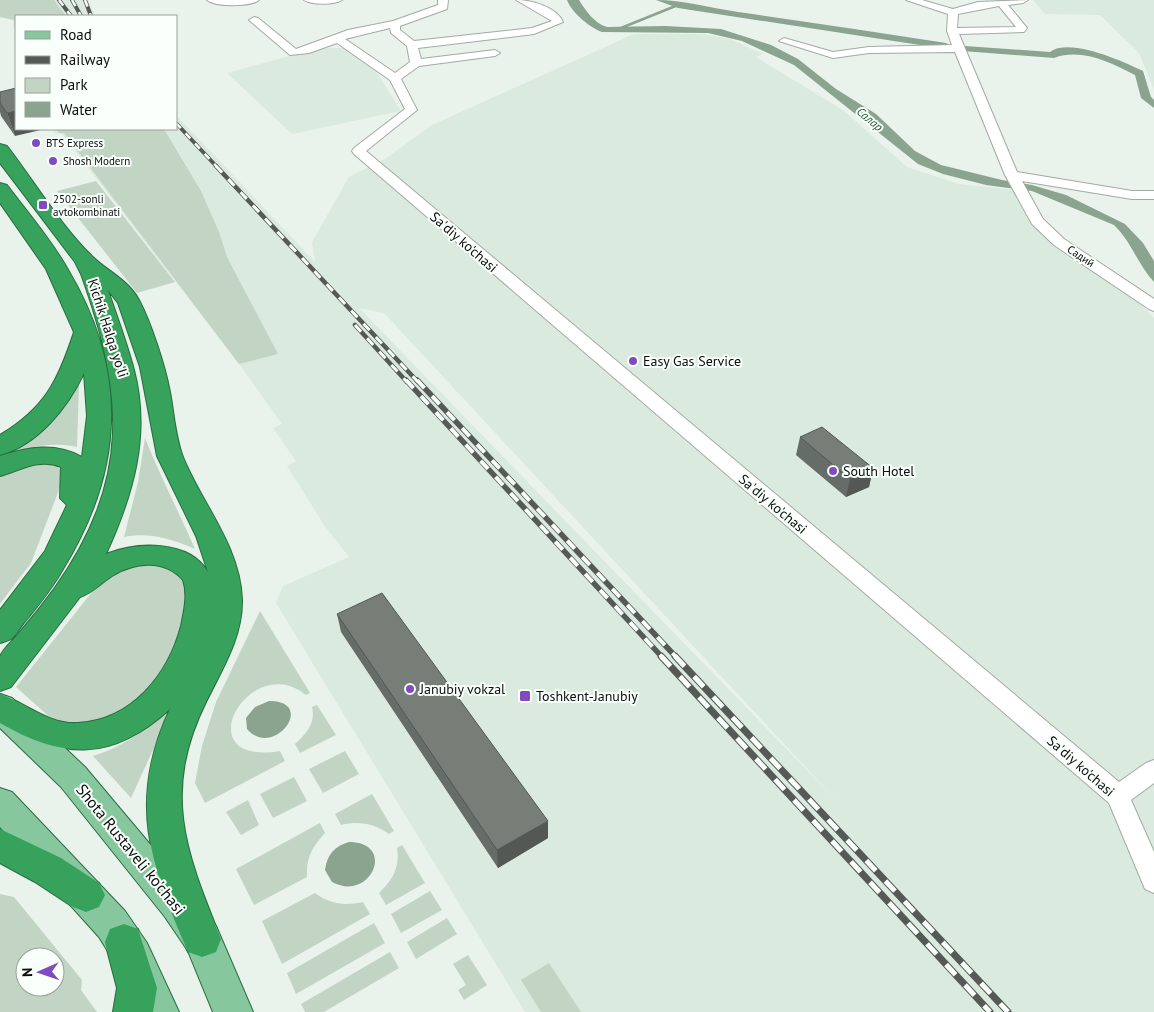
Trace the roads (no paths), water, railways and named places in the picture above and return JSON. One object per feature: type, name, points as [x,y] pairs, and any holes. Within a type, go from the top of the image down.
[{"type":"highway","name":"Kichik Halqa yo'li","points":[[0,150],[86,262],[123,370],[127,390],[127,438],[118,492],[107,525],[84,570],[63,600],[0,678]]},
{"type":"highway","name":"Kichik Halqa yo'li","points":[[0,189],[57,268],[86,331],[96,376],[100,416],[97,441],[86,486],[71,529],[56,556],[32,591],[0,631]]},
{"type":"highway","points":[[86,262],[114,283],[126,298],[153,366],[163,430],[171,458],[221,560],[226,592],[225,622],[208,666],[184,713],[169,754],[161,790],[166,838],[202,939]]},
{"type":"highway","points":[[0,447],[35,422],[59,399],[73,375],[86,331]]},
{"type":"highway","points":[[0,467],[13,461],[41,455],[55,455],[72,462],[75,470],[75,485],[71,529]]},
{"type":"highway","points":[[0,707],[36,727],[56,735],[76,737],[113,732],[138,719],[164,693],[187,658],[194,638],[201,597],[198,579],[191,569],[168,558],[146,554],[119,559],[96,571],[63,600]]},
{"type":"highway","points":[[0,845],[48,870],[86,895]]},
{"type":"highway","points":[[124,942],[137,988],[133,1012]]},
{"type":"main road","name":"Shota Rustaveli ko'chasi","points":[[0,707],[73,777],[131,845],[202,939],[233,1012]]},
{"type":"main road","points":[[0,803],[112,924],[124,942],[159,1012]]},
{"type":"street","points":[[212,0],[226,2],[254,0]]},
{"type":"street","points":[[309,0],[337,0]]},
{"type":"street","points":[[254,20],[294,53],[331,43],[336,38],[369,28],[395,24],[443,7],[443,0]]},
{"type":"street","points":[[412,45],[534,30],[558,22],[556,17],[521,0]]},
{"type":"street","points":[[912,0],[952,12],[1001,2],[1023,0]]},
{"type":"street","points":[[952,12],[952,31],[1020,30],[1022,28],[1001,2]]},
{"type":"street","points":[[395,24],[395,31],[412,45],[416,63]]},
{"type":"street","name":"Садий","points":[[952,31],[1016,182],[1037,221],[1059,242],[1154,306]]},
{"type":"street","points":[[336,38],[395,78],[416,63],[495,53]]},
{"type":"street","points":[[784,41],[833,55],[869,50],[945,47],[960,49]]},
{"type":"street","name":"Sa'diy ko'chasi","points":[[395,78],[411,110],[358,151],[1118,796],[1154,881]]},
{"type":"street","points":[[1016,182],[1132,195],[1154,195]]},
{"type":"street","points":[[1118,796],[1154,770]]},
{"type":"water","name":"Салар","points":[[567,0],[579,0],[594,20],[607,27],[665,26],[721,29],[771,45],[798,59],[836,89],[876,114],[915,151],[941,165],[1002,180],[1032,185],[1066,195],[1125,224],[1143,243],[1154,261],[1154,282],[1125,238],[1114,225],[1032,191],[986,185],[943,174],[918,164],[794,65],[742,41],[708,33],[602,32],[582,19],[569,5]]},
{"type":"water","points":[[269,701],[283,703],[290,710],[290,718],[286,727],[278,734],[268,738],[257,737],[247,729],[246,718],[255,707]]},
{"type":"water","points":[[349,842],[364,845],[372,851],[375,860],[373,870],[367,879],[358,885],[346,886],[332,882],[325,870],[332,852]]},
{"type":"waterway","name":"Салар","points":[[660,0],[678,5],[738,15],[816,25],[946,46]]},
{"type":"waterway","points":[[616,30],[678,5]]},
{"type":"waterway","name":"Салар","points":[[965,49],[1054,55],[1055,52],[1083,51],[1109,59],[1140,73],[1146,98],[1154,105]]},
{"type":"railway","points":[[59,0],[70,15]]},
{"type":"railway","points":[[72,0],[80,15]]},
{"type":"railway","points":[[85,0],[91,15]]},
{"type":"railway","points":[[178,125],[217,167]]},
{"type":"railway","points":[[216,166],[418,382]]},
{"type":"railway","points":[[355,325],[407,382]]},
{"type":"railway","points":[[406,380],[662,657]]},
{"type":"railway","points":[[417,380],[676,657]]},
{"type":"railway","points":[[661,656],[990,1012]]},
{"type":"railway","points":[[675,656],[1008,1012]]},
{"type":"place","name":"BTS Express","points":[[36,143]]},
{"type":"place","name":"Shosh Modern","points":[[53,161]]},
{"type":"place","name":"2502-sonli avtokombinati","points":[[43,205]]},
{"type":"place","name":"Easy Gas Service","points":[[633,361]]},
{"type":"place","name":"South Hotel","points":[[833,471]]},
{"type":"place","name":"Janubiy vokzal","points":[[410,689]]},
{"type":"place","name":"Toshkent-Janubiy","points":[[525,696]]}]
